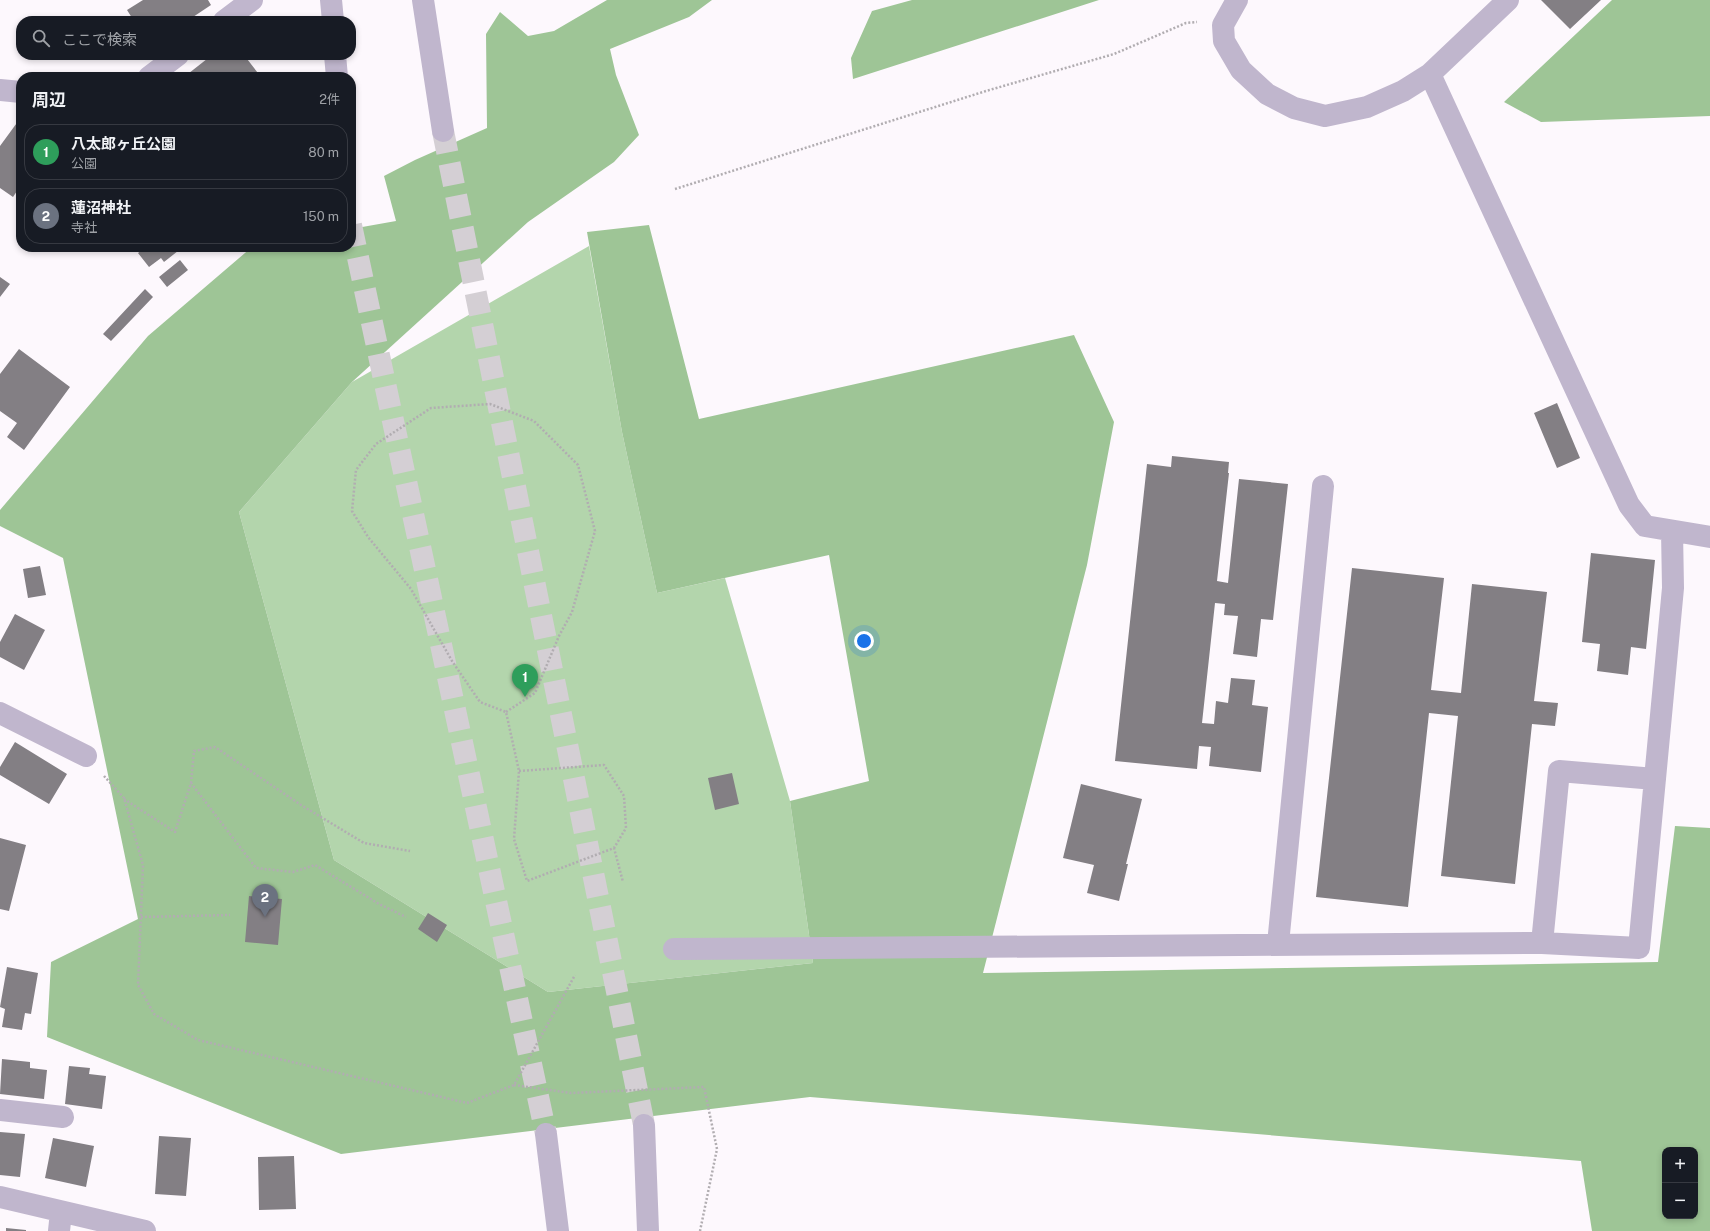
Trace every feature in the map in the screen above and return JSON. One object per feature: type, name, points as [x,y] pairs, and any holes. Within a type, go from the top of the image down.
[{"type":"street","points":[[231,16],[252,0]]},
{"type":"street","points":[[423,0],[443,131]]},
{"type":"street","points":[[1237,0],[1223,25],[1224,41],[1241,70],[1267,94],[1294,108],[1325,116],[1367,107],[1403,91],[1430,74],[1508,0]]},
{"type":"street","points":[[156,72],[171,60]]},
{"type":"street","points":[[335,60],[337,72]]},
{"type":"street","points":[[1430,74],[1629,505],[1644,526],[1710,537]]},
{"type":"street","points":[[0,90],[16,92]]},
{"type":"street","points":[[1278,944],[1323,486]]},
{"type":"street","points":[[674,949],[1542,943],[1640,948],[1673,588],[1672,531]]},
{"type":"street","points":[[0,713],[86,756]]},
{"type":"street","points":[[1542,943],[1560,771],[1655,778]]},
{"type":"street","points":[[0,1110],[63,1117]]},
{"type":"street","points":[[644,1125],[648,1231]]},
{"type":"street","points":[[546,1134],[558,1231]]},
{"type":"street","points":[[0,1197],[60,1221],[145,1231]]},
{"type":"path","points":[[676,189],[986,91],[1114,54],[1186,23],[1201,22],[1223,25]]},
{"type":"path","points":[[490,404],[534,422],[578,465],[595,530],[572,612],[559,636],[535,693],[506,712],[480,702],[452,661],[411,589],[368,537],[352,512],[356,470],[376,444],[431,408],[490,404]]},
{"type":"path","points":[[506,712],[519,771],[514,839],[527,881],[614,848],[626,828],[624,796],[604,765],[519,771]]},
{"type":"path","points":[[86,756],[124,798],[176,832],[191,783],[194,751],[214,747],[301,805],[364,843],[410,851]]},
{"type":"path","points":[[191,783],[256,868],[293,872],[315,865],[380,904],[406,916]]},
{"type":"path","points":[[124,798],[143,865],[138,986],[154,1014],[198,1040],[467,1103],[514,1085],[575,976]]},
{"type":"path","points":[[614,848],[623,882]]},
{"type":"path","points":[[141,917],[230,915]]},
{"type":"green space","points":[[607,0],[712,0],[689,17],[610,49],[616,75],[639,135],[614,162],[528,222],[352,382],[239,512],[334,860],[548,992],[813,963],[790,801],[869,781],[829,555],[657,593],[622,432],[587,232],[649,225],[699,419],[1074,335],[1114,422],[1087,565],[983,973],[1658,962],[1675,826],[1710,828],[1710,1231],[1592,1231],[1581,1161],[810,1097],[341,1154],[47,1037],[51,962],[138,919],[63,558],[0,526],[0,510],[148,336],[246,252],[356,252],[356,228],[396,221],[384,176],[415,160],[487,128],[486,34],[500,12],[528,36],[554,31]]},
{"type":"green space","points":[[912,0],[1099,0],[853,79],[851,58],[872,11]]},
{"type":"green space","points":[[1612,0],[1710,0],[1710,116],[1541,122],[1504,102]]},
{"type":"green space","points":[[589,246],[622,432],[657,593],[725,578],[790,801],[813,963],[548,992],[334,860],[239,512],[352,382]]},
{"type":"building","points":[[143,0],[208,0],[211,5],[194,16],[131,16],[127,10]]},
{"type":"building","points":[[1541,0],[1601,0],[1570,29]]},
{"type":"building","points":[[206,60],[248,60],[257,72],[190,72]]},
{"type":"building","points":[[16,124],[16,192],[13,197],[0,188],[0,146]]},
{"type":"building","points":[[177,252],[164,262],[161,258],[149,267],[138,253]]},
{"type":"building","points":[[180,260],[188,270],[167,287],[159,277]]},
{"type":"building","points":[[0,277],[10,284],[0,297]]},
{"type":"building","points":[[145,289],[153,297],[111,341],[103,334]]},
{"type":"building","points":[[19,349],[70,387],[24,450],[7,437],[17,423],[0,411],[0,374]]},
{"type":"building","points":[[1557,403],[1580,458],[1557,468],[1534,413]]},
{"type":"building","points":[[1172,456],[1229,462],[1217,581],[1228,583],[1239,479],[1288,484],[1273,620],[1261,619],[1257,657],[1233,654],[1238,616],[1224,615],[1225,604],[1215,603],[1202,723],[1214,724],[1216,701],[1228,703],[1231,678],[1255,680],[1252,705],[1268,707],[1261,772],[1209,766],[1211,747],[1199,746],[1197,769],[1115,761],[1147,464],[1171,467]]},
{"type":"building","points":[[1591,553],[1655,560],[1646,649],[1631,647],[1628,675],[1597,671],[1600,644],[1582,642]]},
{"type":"building","points":[[40,566],[46,595],[28,598],[23,569]]},
{"type":"building","points":[[1352,568],[1444,578],[1431,690],[1461,693],[1472,584],[1547,592],[1534,701],[1558,703],[1555,726],[1532,724],[1515,884],[1441,876],[1458,716],[1429,713],[1408,907],[1316,897]]},
{"type":"building","points":[[15,614],[45,630],[24,670],[0,657],[0,642]]},
{"type":"building","points":[[15,742],[67,774],[49,804],[0,775],[0,767]]},
{"type":"building","points":[[732,773],[739,804],[715,810],[708,778]]},
{"type":"building","points":[[1081,784],[1142,799],[1126,864],[1128,864],[1119,901],[1087,893],[1094,865],[1063,858]]},
{"type":"building","points":[[0,838],[26,845],[9,911],[0,909]]},
{"type":"building","points":[[249,896],[282,899],[278,945],[245,942]]},
{"type":"building","points":[[428,913],[447,925],[437,942],[418,929]]},
{"type":"building","points":[[7,967],[38,973],[31,1014],[25,1013],[22,1030],[2,1027],[5,1009],[0,1007]]},
{"type":"building","points":[[2,1059],[30,1062],[30,1068],[47,1070],[44,1099],[0,1094]]},
{"type":"building","points":[[69,1066],[90,1068],[89,1074],[106,1076],[102,1109],[65,1104]]},
{"type":"building","points":[[0,1132],[25,1134],[20,1177],[0,1175]]},
{"type":"building","points":[[159,1136],[191,1138],[186,1196],[155,1194]]},
{"type":"building","points":[[53,1138],[94,1146],[86,1187],[45,1178]]},
{"type":"building","points":[[294,1156],[296,1209],[259,1210],[258,1157]]},
{"type":"building","points":[[6,1228],[26,1230],[26,1231],[6,1231]]},
{"type":"tunnel","points":[[443,131],[644,1125]]},
{"type":"tunnel","points":[[356,248],[546,1134]]},
{"type":"place","name":"八太郎ヶ丘公園","points":[[525,697]]},
{"type":"place","name":"蓮沼神社","points":[[265,917]]}]
